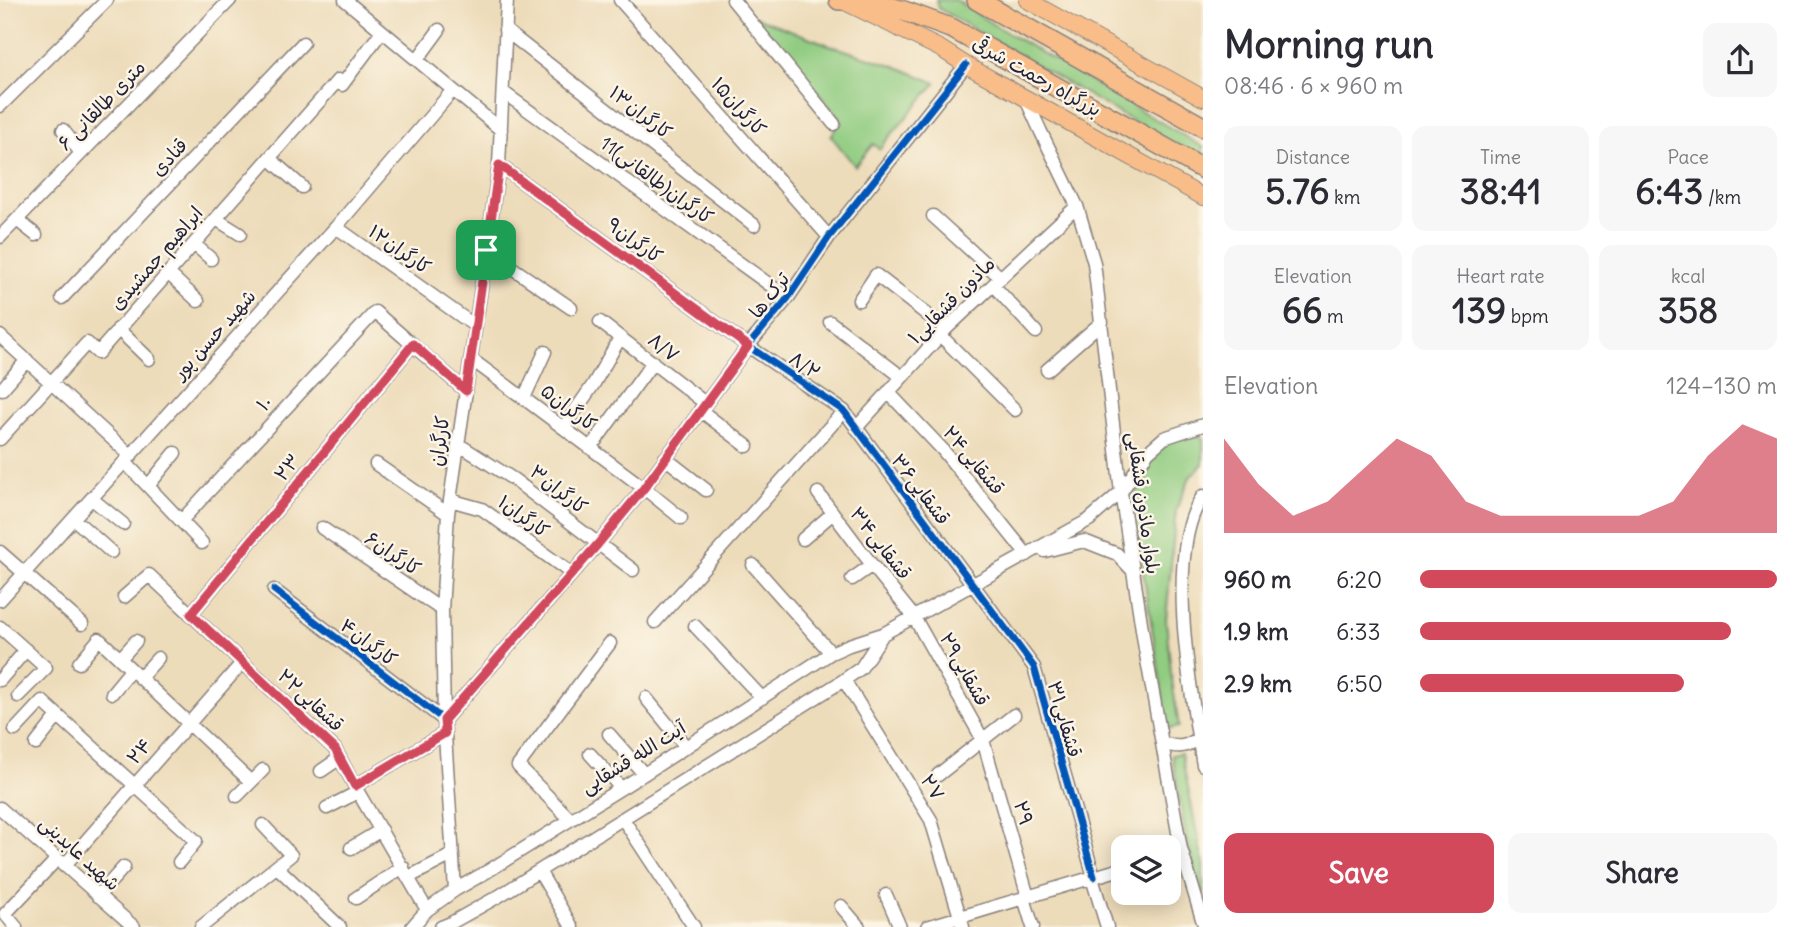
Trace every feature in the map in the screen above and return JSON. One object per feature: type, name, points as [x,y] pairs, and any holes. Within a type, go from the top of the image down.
[{"type":"highway","name":"بزرگراه رحمت شرقی","points":[[864,0],[953,29],[1203,169]]},
{"type":"highway","points":[[928,20],[929,0]]},
{"type":"highway","name":"بزرگراه رحمت شرقی","points":[[977,0],[1203,128]]},
{"type":"main road","points":[[841,0],[941,49],[1203,197]]},
{"type":"main road","points":[[1027,0],[1203,98]]},
{"type":"street","points":[[0,106],[107,0]]},
{"type":"street","name":"۶ متری طالقانی","points":[[0,237],[230,0]]},
{"type":"street","points":[[345,0],[501,130]]},
{"type":"street","name":"کارگران","points":[[455,890],[445,726],[442,610],[448,514],[499,165],[506,0]]},
{"type":"street","name":"۱۵کارگران","points":[[620,0],[829,237]]},
{"type":"street","points":[[733,0],[834,124]]},
{"type":"street","points":[[417,60],[439,30]]},
{"type":"street","name":"کارگران۱۳","points":[[505,30],[754,225]]},
{"type":"street","name":"ابراهیم جمشیدی","points":[[0,439],[87,343],[98,353],[269,158],[340,82],[382,31]]},
{"type":"street","name":"قنادی","points":[[62,298],[303,43]]},
{"type":"street","name":"ترک ها","points":[[327,808],[445,726],[644,488],[702,406],[788,298],[829,237],[966,65]]},
{"type":"street","name":"شهید حسن پور","points":[[0,600],[337,227],[453,90]]},
{"type":"street","name":"11کارگران(طالقانی)","points":[[503,92],[788,298]]},
{"type":"street","name":"بلوار ماذون قشقایی","points":[[1025,96],[1077,206],[1094,263],[1121,492],[1163,743],[1173,835]]},
{"type":"street","points":[[64,130],[81,153]]},
{"type":"street","points":[[269,158],[302,187]]},
{"type":"street","name":"کارگران۹","points":[[499,165],[748,346]]},
{"type":"street","name":"ماذون قشقایی۱","points":[[856,428],[943,332],[1077,206]]},
{"type":"street","points":[[933,216],[997,281],[1036,332]]},
{"type":"street","points":[[216,219],[240,234]]},
{"type":"street","points":[[17,220],[36,235]]},
{"type":"street","name":"۱۲کارگران","points":[[337,227],[475,326]]},
{"type":"street","points":[[194,244],[211,259]]},
{"type":"street","points":[[486,250],[572,308]]},
{"type":"street","points":[[168,273],[198,301]]},
{"type":"street","points":[[859,300],[876,275],[943,332],[1015,410]]},
{"type":"street","name":"۱۰","points":[[181,521],[375,312],[413,344]]},
{"type":"street","name":"۸/۷","points":[[600,322],[653,362],[747,446]]},
{"type":"street","points":[[831,322],[902,377]]},
{"type":"street","points":[[1047,370],[1102,322]]},
{"type":"street","points":[[118,329],[149,359]]},
{"type":"street","points":[[0,336],[128,459],[148,486],[202,543]]},
{"type":"street","points":[[564,427],[593,385],[620,338]]},
{"type":"street","points":[[413,344],[466,391]]},
{"type":"street","name":"۲۳","points":[[191,614],[413,344]]},
{"type":"street","name":"۸/۲","points":[[748,346],[844,411]]},
{"type":"street","points":[[524,398],[545,352]]},
{"type":"street","name":"کارگران۵","points":[[471,359],[591,447],[681,519]]},
{"type":"street","points":[[2,388],[27,360]]},
{"type":"street","points":[[591,447],[653,362]]},
{"type":"street","name":"قشقایی۲۴","points":[[888,392],[942,449],[1027,555]]},
{"type":"street","points":[[655,622],[844,411]]},
{"type":"street","name":"قشقایی۳۶","points":[[844,411],[973,585]]},
{"type":"street","points":[[1027,555],[1089,520],[1121,492],[1148,452],[1164,438],[1201,427]]},
{"type":"street","name":"کارگران۳","points":[[458,444],[513,479],[633,570]]},
{"type":"street","points":[[148,486],[175,453]]},
{"type":"street","points":[[665,458],[706,490]]},
{"type":"street","points":[[376,464],[448,514]]},
{"type":"street","name":"قشقایی۳۴","points":[[818,492],[914,617]]},
{"type":"street","name":"بلوار ماذون قشقایی","points":[[1203,496],[1187,532],[1182,566],[1189,680],[1203,765]]},
{"type":"street","points":[[92,499],[123,524]]},
{"type":"street","name":"۱کارگران","points":[[450,500],[482,509],[571,573]]},
{"type":"street","points":[[803,539],[833,513]]},
{"type":"street","points":[[74,519],[111,552]]},
{"type":"street","name":"۶کارگران","points":[[322,528],[442,610]]},
{"type":"street","points":[[1027,555],[1084,541],[1117,554],[1134,572]]},
{"type":"street","points":[[0,552],[82,624]]},
{"type":"street","name":"آیت الله قشقایی","points":[[412,927],[427,910],[455,890],[644,774],[831,653],[883,634],[1027,555]]},
{"type":"street","points":[[753,565],[831,653]]},
{"type":"street","points":[[852,579],[872,565]]},
{"type":"street","name":"۲۲قشقایی","points":[[124,597],[149,575],[335,749],[427,910]]},
{"type":"street","name":"۳۱قشقایی","points":[[973,585],[1034,667],[1107,927]]},
{"type":"street","name":"کارگران۴","points":[[274,590],[445,726]]},
{"type":"street","name":"قشقایی۲۹","points":[[914,617],[983,740]]},
{"type":"street","points":[[695,626],[762,698]]},
{"type":"street","points":[[0,627],[46,668],[18,696]]},
{"type":"street","name":"آیت الله قشقایی","points":[[447,926],[540,871],[844,680],[861,668],[883,634]]},
{"type":"street","points":[[79,663],[99,639],[251,782]]},
{"type":"street","points":[[120,659],[136,640]]},
{"type":"street","points":[[570,819],[518,766],[610,643]]},
{"type":"street","points":[[0,680],[26,650]]},
{"type":"street","points":[[112,693],[158,658]]},
{"type":"street","name":"۲۴","points":[[11,925],[5,914],[60,862],[134,785],[242,663]]},
{"type":"street","name":"۲۷","points":[[844,680],[931,820],[961,922]]},
{"type":"street","points":[[646,698],[686,747]]},
{"type":"street","points":[[15,730],[42,701],[196,841],[178,862]]},
{"type":"street","points":[[939,775],[1014,715]]},
{"type":"street","points":[[36,744],[58,716]]},
{"type":"street","points":[[609,734],[644,774]]},
{"type":"street","points":[[1163,743],[1181,747],[1198,738]]},
{"type":"street","name":"۲۹","points":[[983,740],[1033,927]]},
{"type":"street","points":[[590,754],[621,788]]},
{"type":"street","points":[[321,771],[340,758]]},
{"type":"street","points":[[237,796],[263,770]]},
{"type":"street","name":"شهید عابدینی","points":[[1,811],[134,927]]},
{"type":"street","points":[[623,819],[694,927]]},
{"type":"street","points":[[201,927],[291,855],[263,825]]},
{"type":"street","points":[[351,848],[381,830]]},
{"type":"street","points":[[356,898],[406,872],[452,855]]},
{"type":"street","name":"بلوار ماذون قشقایی","points":[[1181,866],[1203,922]]},
{"type":"street","points":[[98,896],[124,867]]},
{"type":"street","points":[[277,867],[340,927]]},
{"type":"street","points":[[540,871],[572,927]]},
{"type":"street","points":[[928,927],[961,922],[1026,897],[1111,872]]},
{"type":"street","points":[[886,895],[900,927]]},
{"type":"street","points":[[841,906],[859,927]]},
{"type":"green space","points":[[937,0],[956,0],[1203,147],[1203,162],[938,8]]},
{"type":"green space","points":[[755,17],[936,83],[879,149],[873,144],[855,166],[831,136],[841,120]]},
{"type":"green space","points":[[1195,436],[1203,438],[1203,464],[1190,477],[1176,510],[1166,620],[1179,727],[1168,729],[1134,514],[1137,486],[1145,467],[1158,449],[1172,439]]},
{"type":"green space","points":[[1181,753],[1203,863],[1203,899],[1186,839],[1172,755]]},
{"type":"cycle path","points":[[274,590],[444,720],[644,488],[748,346],[788,298],[829,237],[966,65]]},
{"type":"cycle path","points":[[499,165],[748,346],[844,411],[1034,667],[1094,877]]},
{"type":"route","points":[[499,165],[748,346],[644,488],[444,720],[445,733],[355,786],[335,749],[191,614],[413,344],[466,391],[486,250],[499,165]]}]
